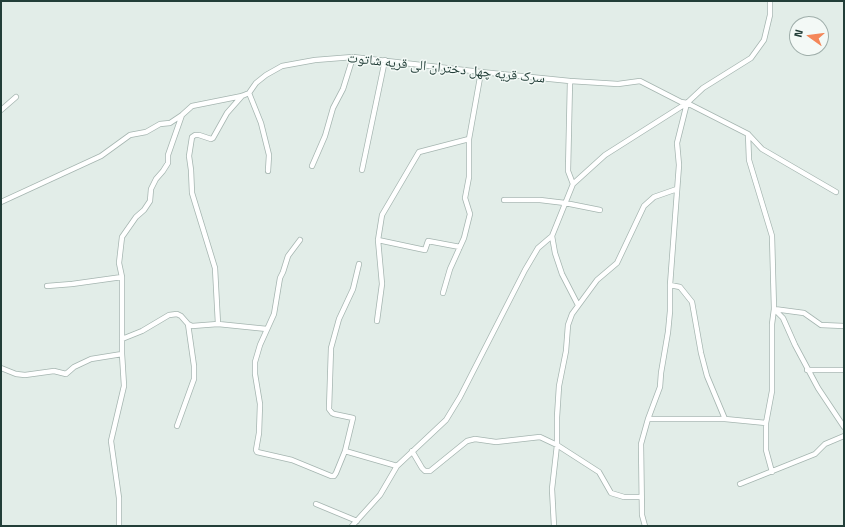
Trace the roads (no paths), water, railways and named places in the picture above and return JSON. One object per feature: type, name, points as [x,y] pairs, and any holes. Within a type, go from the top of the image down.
[{"type":"street","points":[[352,526],[380,495],[397,466],[446,420],[464,390],[525,270],[538,248],[552,236],[572,184],[605,155],[687,103],[703,88],[751,58],[764,40],[770,15],[770,1]]},
{"type":"street","points":[[312,166],[325,136],[333,108],[343,89],[353,57]]},
{"type":"street","name":"سرک قریه چهل دختران الی قریه شاتوت","points":[[1,202],[101,156],[130,135],[146,132],[160,124],[170,123],[192,106],[242,96],[249,93],[256,83],[273,70],[282,66],[315,60],[353,57],[570,81],[618,84],[640,81],[748,134]]},
{"type":"street","points":[[362,170],[385,60]]},
{"type":"street","points":[[443,293],[450,269],[464,238],[470,214],[465,198],[470,177],[469,139],[480,72]]},
{"type":"street","points":[[570,81],[568,171],[572,184]]},
{"type":"street","points":[[249,93],[261,123],[269,155],[268,171]]},
{"type":"street","points":[[218,324],[215,268],[192,193],[191,170],[188,156],[192,137],[199,135],[210,139],[213,138],[227,113],[242,96]]},
{"type":"street","points":[[1,110],[16,97]]},
{"type":"street","points":[[645,526],[642,515],[641,497],[641,444],[648,419],[660,387],[669,325],[670,285],[679,165],[677,143],[687,103]]},
{"type":"street","points":[[119,526],[119,498],[111,441],[124,386],[122,354],[122,277],[120,263],[122,237],[136,217],[144,210],[150,201],[154,184],[168,163],[168,155],[182,115]]},
{"type":"street","points":[[748,134],[762,149],[836,192]]},
{"type":"street","points":[[748,134],[749,160],[772,236],[774,309],[772,324],[772,391],[766,423],[766,450],[772,472]]},
{"type":"street","points":[[376,321],[382,284],[378,240],[382,216],[419,152],[469,139]]},
{"type":"street","points":[[554,526],[552,489],[557,445],[559,386],[566,351],[568,325],[572,314],[597,280],[617,262],[644,206],[654,197],[677,189]]},
{"type":"street","points":[[504,200],[540,200],[600,210]]},
{"type":"street","points":[[552,236],[555,253],[562,274],[578,305]]},
{"type":"street","points":[[300,240],[288,256],[280,278],[274,314],[260,344],[255,362],[255,374],[260,404],[259,433],[256,450],[257,452],[292,460],[331,476],[334,476],[336,473],[345,451],[353,418],[334,414],[329,409],[331,348],[339,319],[354,289],[359,264]]},
{"type":"street","points":[[378,240],[425,250],[428,241],[460,247]]},
{"type":"street","points":[[47,286],[122,277]]},
{"type":"street","points":[[670,285],[680,287],[692,302],[701,353],[707,376],[725,419]]},
{"type":"street","points":[[774,309],[804,312],[821,324],[844,326]]},
{"type":"street","points":[[774,309],[783,318],[807,370],[844,427]]},
{"type":"street","points":[[122,339],[142,331],[169,315],[177,314],[181,316],[188,324],[198,327],[218,324],[267,329]]},
{"type":"street","points":[[177,426],[194,379],[194,366],[188,324]]},
{"type":"street","points":[[1,368],[16,374],[25,375],[54,371],[66,374],[74,367],[91,359],[122,354]]},
{"type":"street","points":[[807,370],[844,370]]},
{"type":"street","points":[[648,419],[725,419],[766,423]]},
{"type":"street","points":[[740,484],[815,454],[825,444],[844,436]]},
{"type":"street","points":[[412,451],[422,468],[425,471],[430,471],[467,441],[475,439],[496,442],[540,437],[557,445],[599,472],[611,493],[624,497],[641,497]]},
{"type":"street","points":[[345,451],[397,466]]},
{"type":"street","points":[[316,504],[356,521]]}]
